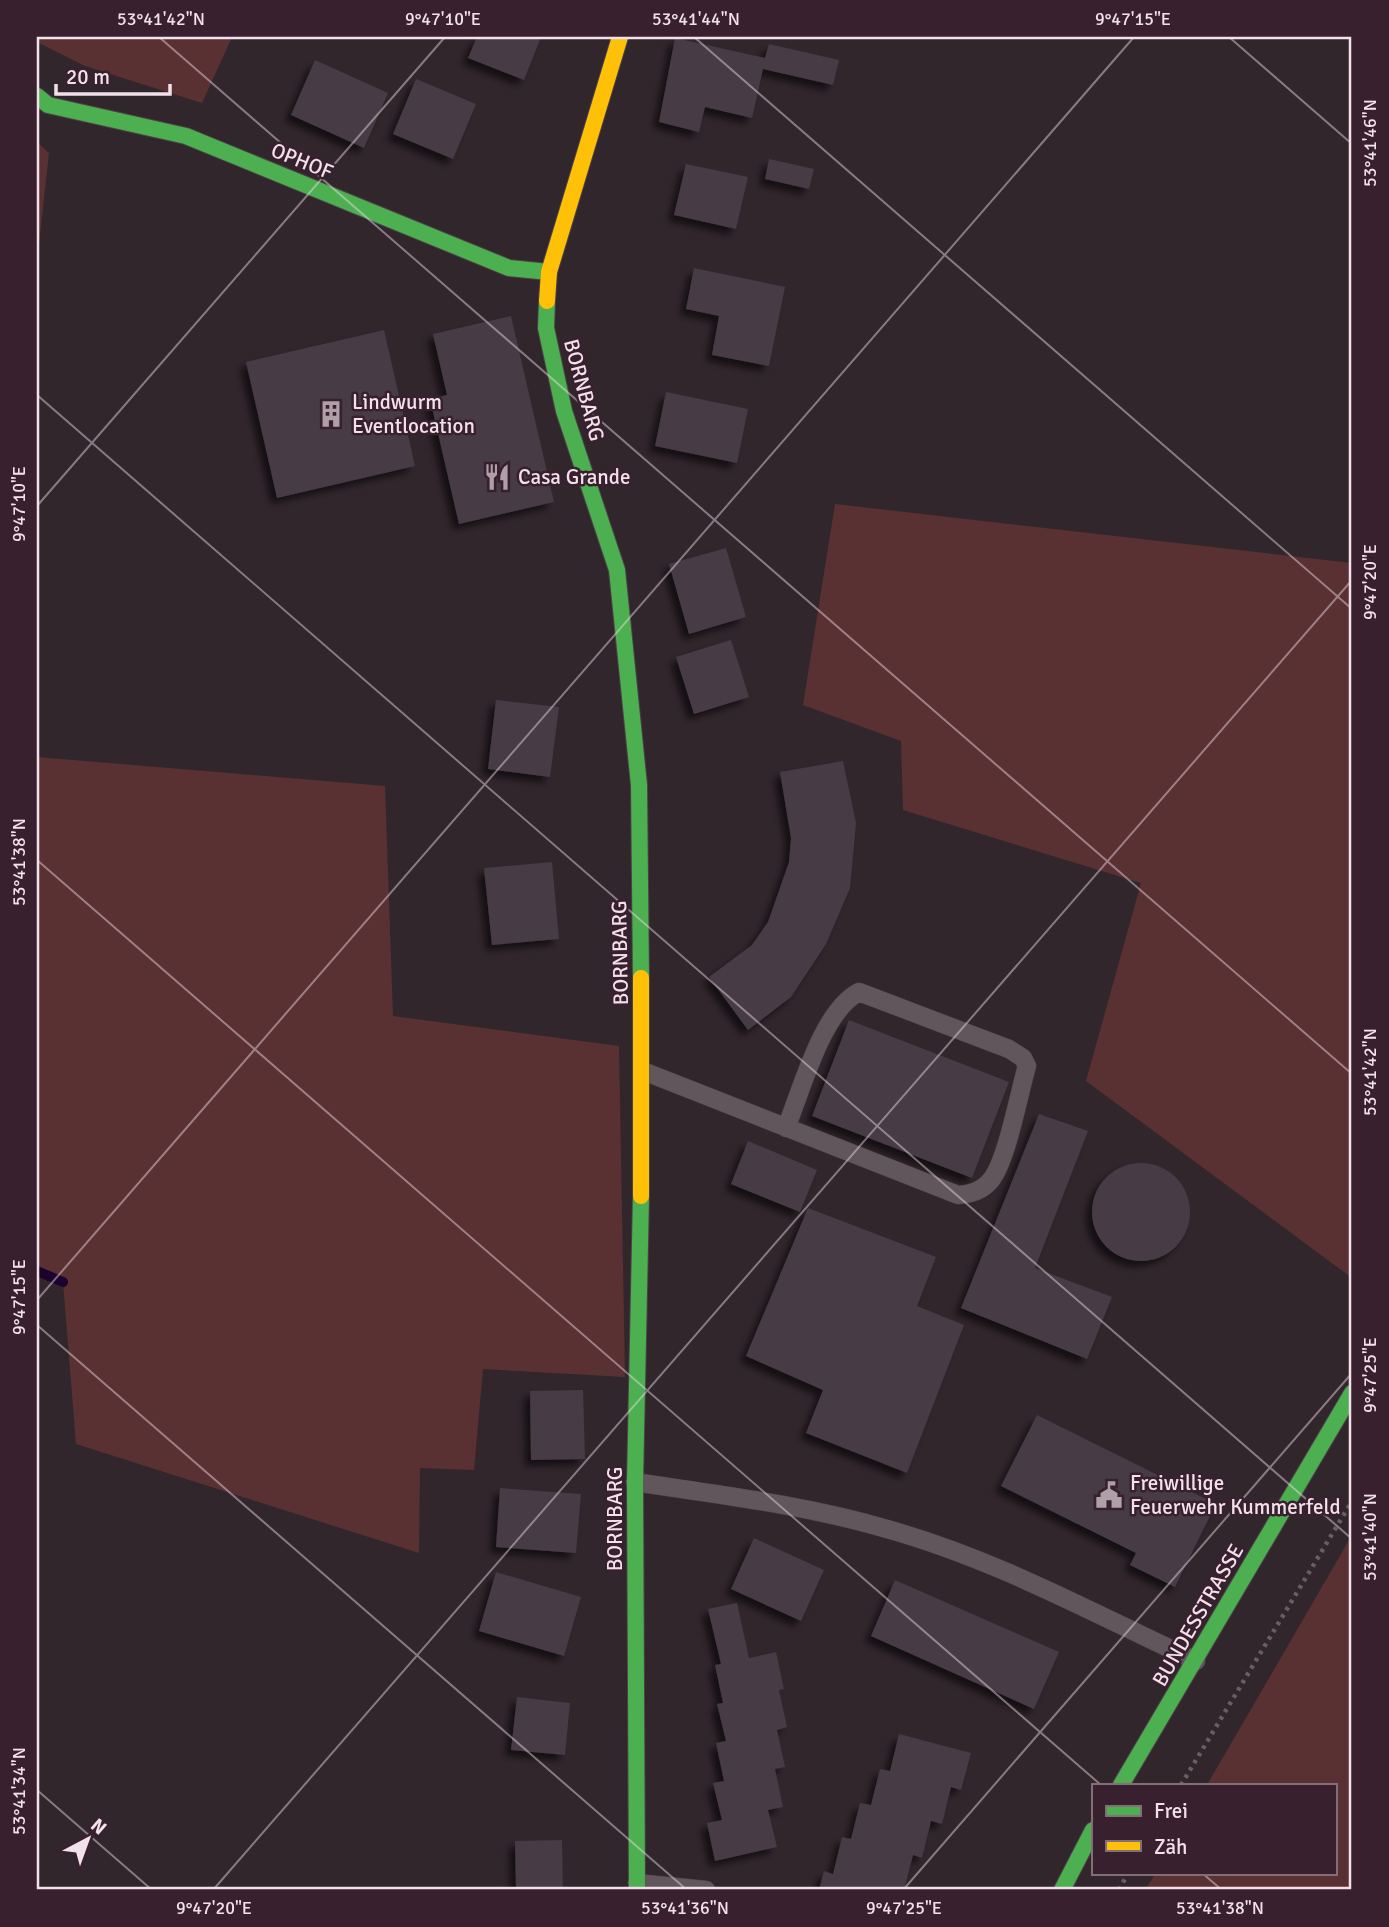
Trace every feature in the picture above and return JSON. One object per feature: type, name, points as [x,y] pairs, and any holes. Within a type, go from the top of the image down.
[{"type":"street","name":"BORNBARG","points":[[620,37],[550,272],[546,328],[564,411],[617,570],[639,785],[643,1071],[635,1482],[637,1887]]},
{"type":"street","name":"OPHOF","points":[[37,96],[48,105],[186,136],[509,268],[550,272]]},
{"type":"street","name":"BUNDESSTRASSE","points":[[1122,1784],[1352,1393]]},
{"type":"street","points":[[1062,1890],[1092,1832]]},
{"type":"lane","points":[[643,1071],[786,1128],[958,1195],[975,1193],[991,1180],[1000,1163],[1027,1066],[1023,1058],[1010,1049],[859,992],[839,1006],[830,1022],[786,1128]]},
{"type":"lane","points":[[635,1482],[790,1506],[888,1529],[979,1560],[1196,1661]]},
{"type":"lane","points":[[637,1887],[706,1890]]},
{"type":"path","points":[[1182,1784],[1352,1501]]},
{"type":"path","points":[[1119,1890],[1127,1874]]},
{"type":"shaded area","points":[[37,37],[232,37],[202,103],[85,66],[37,42]]},
{"type":"shaded area","points":[[37,142],[49,153],[37,263]]},
{"type":"shaded area","points":[[835,504],[1352,563],[1352,1278],[1086,1081],[1141,883],[903,810],[901,741],[803,705]]},
{"type":"shaded area","points":[[37,757],[385,786],[393,1016],[619,1046],[625,1377],[483,1369],[474,1470],[420,1468],[419,1553],[76,1444],[63,1282],[37,1271]]},
{"type":"shaded area","points":[[1352,1535],[1352,1890],[1145,1890],[1155,1874],[1336,1874],[1336,1784],[1208,1784]]},
{"type":"building","points":[[477,37],[541,37],[524,80],[468,58]]},
{"type":"building","points":[[675,38],[765,58],[769,44],[839,60],[833,85],[763,69],[752,118],[705,107],[699,132],[659,122]]},
{"type":"building","points":[[315,60],[388,93],[364,148],[291,115]]},
{"type":"building","points":[[416,79],[476,104],[453,159],[393,134]]},
{"type":"building","points":[[769,159],[814,169],[809,189],[765,179]]},
{"type":"building","points":[[686,164],[748,177],[736,229],[674,215]]},
{"type":"building","points":[[694,268],[785,287],[769,366],[712,355],[719,316],[686,309]]},
{"type":"building","points":[[511,316],[554,502],[459,524],[430,399],[447,395],[433,334]]},
{"type":"building","name":"Lindwurm Eventlocation","points":[[384,330],[415,466],[277,498],[246,362]]},
{"type":"building","points":[[666,392],[748,409],[737,463],[655,446]]},
{"type":"building","points":[[726,548],[746,617],[689,634],[669,564]]},
{"type":"building","points":[[731,640],[749,697],[694,714],[676,657]]},
{"type":"building","points":[[496,700],[559,707],[550,777],[488,769]]},
{"type":"building","points":[[843,761],[856,823],[850,888],[826,944],[791,997],[748,1030],[709,977],[752,945],[768,922],[789,862],[791,838],[780,772]]},
{"type":"building","points":[[552,862],[559,939],[492,945],[484,868]]},
{"type":"building","points":[[849,1020],[1009,1082],[972,1178],[812,1116]]},
{"type":"building","points":[[1039,1114],[1088,1131],[1035,1268],[1112,1297],[1087,1359],[961,1308]]},
{"type":"building","points":[[748,1141],[817,1170],[800,1212],[731,1184]]},
{"type":"building","points":[[1141,1163],[1160,1166],[1176,1177],[1187,1193],[1190,1212],[1187,1231],[1176,1247],[1160,1258],[1141,1261],[1122,1258],[1106,1247],[1095,1231],[1092,1212],[1095,1193],[1106,1177],[1122,1166]]},
{"type":"building","points":[[808,1208],[936,1257],[917,1306],[964,1325],[907,1473],[806,1433],[823,1390],[746,1356]]},
{"type":"building","points":[[583,1390],[585,1459],[531,1460],[530,1391]]},
{"type":"building","name":"Freiwillige Feuerwehr Kummerfeld","points":[[1037,1415],[1216,1504],[1175,1587],[1130,1565],[1136,1553],[1001,1486]]},
{"type":"building","points":[[500,1488],[581,1494],[576,1553],[496,1547]]},
{"type":"building","points":[[754,1538],[824,1570],[801,1621],[731,1589]]},
{"type":"building","points":[[496,1572],[581,1597],[564,1656],[479,1631]]},
{"type":"building","points":[[895,1580],[1059,1652],[1034,1709],[871,1636]]},
{"type":"building","points":[[737,1603],[749,1658],[776,1652],[784,1689],[779,1690],[787,1727],[777,1730],[785,1767],[775,1769],[783,1807],[768,1810],[777,1847],[715,1861],[707,1823],[722,1820],[713,1783],[724,1781],[716,1743],[726,1741],[717,1704],[723,1703],[715,1665],[721,1664],[708,1609]]},
{"type":"building","points":[[517,1697],[570,1703],[565,1755],[511,1750]]},
{"type":"building","points":[[899,1734],[971,1753],[961,1790],[951,1787],[942,1824],[931,1821],[922,1858],[913,1855],[904,1890],[819,1890],[824,1871],[833,1874],[842,1837],[851,1839],[860,1803],[871,1805],[880,1769],[890,1771]]},
{"type":"building","points":[[562,1840],[563,1890],[516,1890],[515,1841]]},
{"type":"waterway","points":[[37,1271],[63,1282]]},
{"type":"traffic: fast","points":[[37,96],[48,105],[186,136],[509,268],[549,272]]},
{"type":"traffic: fast","points":[[547,301],[546,328],[564,411],[617,570],[639,785],[641,978]]},
{"type":"traffic: fast","points":[[637,1890],[635,1482],[641,1196]]},
{"type":"traffic: fast","points":[[1122,1784],[1352,1393]]},
{"type":"traffic: fast","points":[[1062,1890],[1092,1832]]},
{"type":"traffic: slow","points":[[547,301],[549,272],[620,37]]},
{"type":"traffic: slow","points":[[641,978],[641,1196]]},
{"type":"place","name":"Lindwurm Eventlocation","points":[[331,414]]},
{"type":"place","name":"Casa Grande","points":[[497,477]]},
{"type":"place","name":"Freiwillige Feuerwehr Kummerfeld","points":[[1109,1495]]}]
